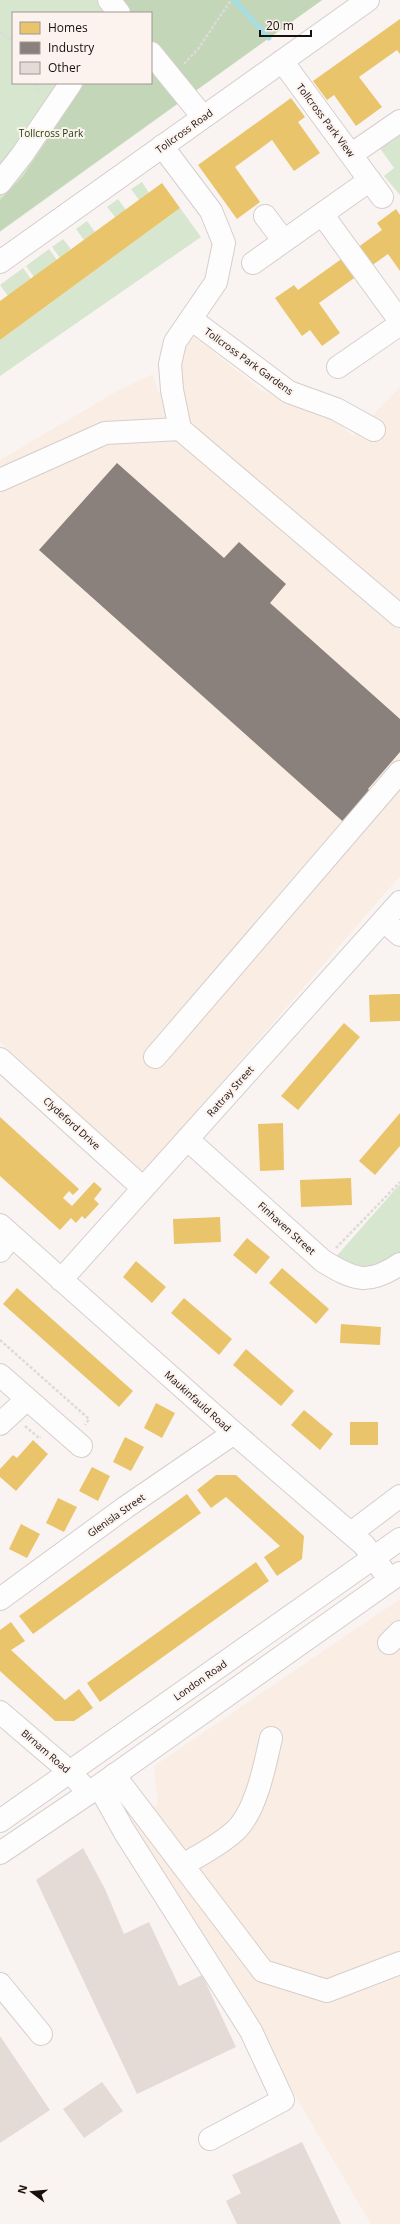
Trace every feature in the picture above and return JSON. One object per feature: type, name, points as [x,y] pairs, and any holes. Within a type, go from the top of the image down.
[{"type":"street","points":[[109,0],[118,12]]},
{"type":"street","name":"Tollcross Road","points":[[0,262],[368,0]]},
{"type":"street","points":[[152,54],[202,117]]},
{"type":"street","name":"Tollcross Park View","points":[[253,263],[322,214],[376,188],[282,61]]},
{"type":"street","points":[[0,183],[22,155],[70,84]]},
{"type":"street","points":[[352,154],[400,121]]},
{"type":"street","points":[[162,146],[210,211],[224,243],[216,282],[175,342],[170,364],[172,390],[180,429],[400,616]]},
{"type":"street","points":[[322,214],[400,321]]},
{"type":"street","points":[[266,216],[284,241]]},
{"type":"street","name":"Tollcross Park Gardens","points":[[191,319],[289,392],[336,409],[374,430]]},
{"type":"street","points":[[338,367],[400,324]]},
{"type":"street","points":[[0,480],[105,433],[180,429]]},
{"type":"street","points":[[155,1057],[400,772]]},
{"type":"street","name":"Rattray Street","points":[[61,1280],[400,902]]},
{"type":"street","points":[[384,921],[400,935]]},
{"type":"street","name":"Clydeford Drive","points":[[0,1059],[143,1188]]},
{"type":"street","name":"Finhaven Street","points":[[187,1139],[323,1261],[346,1275],[372,1279],[400,1264]]},
{"type":"street","name":"Maukinfauld Road","points":[[4,1237],[61,1280],[234,1433],[351,1533],[364,1545],[374,1558],[395,1577]]},
{"type":"street","points":[[0,1375],[77,1442]]},
{"type":"street","points":[[0,1424],[27,1399]]},
{"type":"street","name":"Glenisla Street","points":[[0,1599],[17,1585],[126,1507],[234,1433]]},
{"type":"street","points":[[351,1533],[400,1496]]},
{"type":"street","name":"London Road","points":[[0,1821],[400,1539]]},
{"type":"street","points":[[0,1853],[101,1785],[395,1577]]},
{"type":"street","name":"Birnam Road","points":[[0,1712],[69,1771],[101,1785]]},
{"type":"street","points":[[182,1865],[210,1849],[237,1829],[255,1798],[271,1738]]},
{"type":"street","points":[[101,1785],[182,1865],[263,1971],[327,1990],[400,1963]]},
{"type":"street","points":[[101,1785],[124,1831],[251,2031],[283,2100],[210,2139]]},
{"type":"street","points":[[0,1984],[41,2034]]},
{"type":"path","points":[[170,77],[198,49],[230,1]]},
{"type":"path","points":[[0,32],[12,41]]},
{"type":"path","points":[[323,1261],[400,1182]]},
{"type":"path","points":[[0,1340],[89,1419],[77,1442]]},
{"type":"shaded area","points":[[192,337],[200,341],[261,390],[334,419],[353,436],[400,387],[400,876],[143,1173],[0,1042],[0,460],[119,390],[153,374],[158,392],[183,388],[180,359],[184,340]]},
{"type":"shaded area","points":[[400,1599],[400,2224],[371,2224],[132,1820],[158,1804],[154,1766]]},
{"type":"green space","name":"Tollcross Park","points":[[0,0],[322,0],[0,232]]},
{"type":"green space","name":"Tollcross Park","points":[[113,0],[322,0],[0,231],[0,200],[23,176],[84,84],[152,84],[152,12],[113,12]]},
{"type":"green space","points":[[400,133],[400,195],[384,176],[394,168],[379,147]]},
{"type":"green space","points":[[142,182],[149,193],[139,200],[131,189]]},
{"type":"green space","points":[[118,199],[126,210],[116,218],[107,207]]},
{"type":"green space","points":[[180,208],[201,237],[0,376],[0,340]]},
{"type":"green space","points":[[87,221],[95,232],[84,240],[76,229]]},
{"type":"green space","points":[[63,239],[71,249],[60,258],[52,247]]},
{"type":"green space","points":[[49,249],[57,260],[34,277],[26,266]]},
{"type":"green space","points":[[23,268],[31,279],[8,296],[0,285]]},
{"type":"green space","points":[[400,1184],[400,1254],[378,1270],[356,1268],[334,1259]]},
{"type":"building: Homes","points":[[400,19],[400,54],[397,50],[359,77],[382,107],[356,126],[334,95],[327,100],[313,81]]},
{"type":"building: Homes","points":[[291,98],[305,117],[298,122],[320,153],[294,171],[272,140],[235,167],[260,202],[237,219],[198,165]]},
{"type":"building: Homes","points":[[162,183],[180,208],[0,340],[0,301]]},
{"type":"building: Homes","points":[[396,209],[400,215],[400,271],[388,254],[319,303],[340,333],[322,346],[310,330],[302,336],[275,298],[294,285],[298,290],[382,230],[377,223]]},
{"type":"building: Homes","points":[[400,994],[400,1021],[370,1022],[369,995]]},
{"type":"building: Homes","points":[[344,1023],[360,1037],[298,1110],[281,1096]]},
{"type":"building: Homes","points":[[400,1113],[400,1146],[375,1175],[359,1161]]},
{"type":"building: Homes","points":[[0,1117],[79,1189],[73,1195],[69,1191],[63,1198],[72,1206],[94,1182],[102,1189],[94,1199],[99,1204],[85,1219],[82,1216],[76,1223],[71,1218],[60,1230],[0,1176]]},
{"type":"building: Homes","points":[[283,1123],[284,1170],[260,1171],[258,1124]]},
{"type":"building: Homes","points":[[351,1178],[352,1205],[301,1207],[300,1180]]},
{"type":"building: Homes","points":[[220,1217],[221,1242],[174,1244],[173,1219]]},
{"type":"building: Homes","points":[[247,1238],[270,1257],[256,1274],[233,1255]]},
{"type":"building: Homes","points":[[136,1261],[166,1287],[152,1303],[123,1277]]},
{"type":"building: Homes","points":[[282,1268],[329,1309],[316,1324],[269,1283]]},
{"type":"building: Homes","points":[[17,1288],[133,1391],[119,1407],[3,1304]]},
{"type":"building: Homes","points":[[184,1298],[232,1339],[219,1355],[171,1313]]},
{"type":"building: Homes","points":[[341,1324],[381,1327],[380,1345],[340,1343]]},
{"type":"building: Homes","points":[[246,1349],[294,1391],[281,1406],[233,1365]]},
{"type":"building: Homes","points":[[156,1403],[175,1413],[162,1438],[144,1428]]},
{"type":"building: Homes","points":[[304,1410],[333,1434],[320,1450],[291,1425]]},
{"type":"building: Homes","points":[[350,1422],[378,1422],[378,1445],[350,1445]]},
{"type":"building: Homes","points":[[125,1437],[144,1447],[131,1471],[113,1462]]},
{"type":"building: Homes","points":[[33,1440],[48,1454],[16,1491],[0,1477],[0,1469],[13,1455],[17,1458]]},
{"type":"building: Homes","points":[[92,1467],[110,1476],[98,1501],[79,1491]]},
{"type":"building: Homes","points":[[216,1475],[236,1475],[304,1536],[302,1559],[277,1576],[264,1557],[280,1546],[226,1497],[211,1508],[197,1490]]},
{"type":"building: Homes","points":[[187,1494],[201,1513],[33,1634],[19,1616]]},
{"type":"building: Homes","points":[[58,1498],[77,1507],[64,1532],[46,1523]]},
{"type":"building: Homes","points":[[21,1524],[40,1534],[27,1558],[9,1549]]},
{"type":"building: Homes","points":[[256,1562],[269,1581],[100,1702],[87,1683]]},
{"type":"building: Homes","points":[[11,1622],[25,1641],[11,1650],[65,1700],[79,1689],[93,1708],[74,1721],[55,1721],[0,1671],[0,1630]]},
{"type":"building: Industry","points":[[117,463],[224,558],[239,542],[286,584],[270,603],[400,719],[400,752],[368,789],[374,795],[348,826],[39,550]]},
{"type":"building: Other","points":[[83,1848],[105,1889],[124,1934],[149,1922],[179,1986],[202,1975],[236,2047],[137,2094],[36,1880]]},
{"type":"building: Other","points":[[0,2036],[50,2110],[0,2143]]},
{"type":"building: Other","points":[[102,2082],[123,2111],[84,2138],[63,2109]]},
{"type":"building: Other","points":[[302,2142],[341,2224],[237,2224],[226,2201],[241,2193],[232,2175]]},
{"type":"waterway","points":[[234,0],[269,38]]}]
